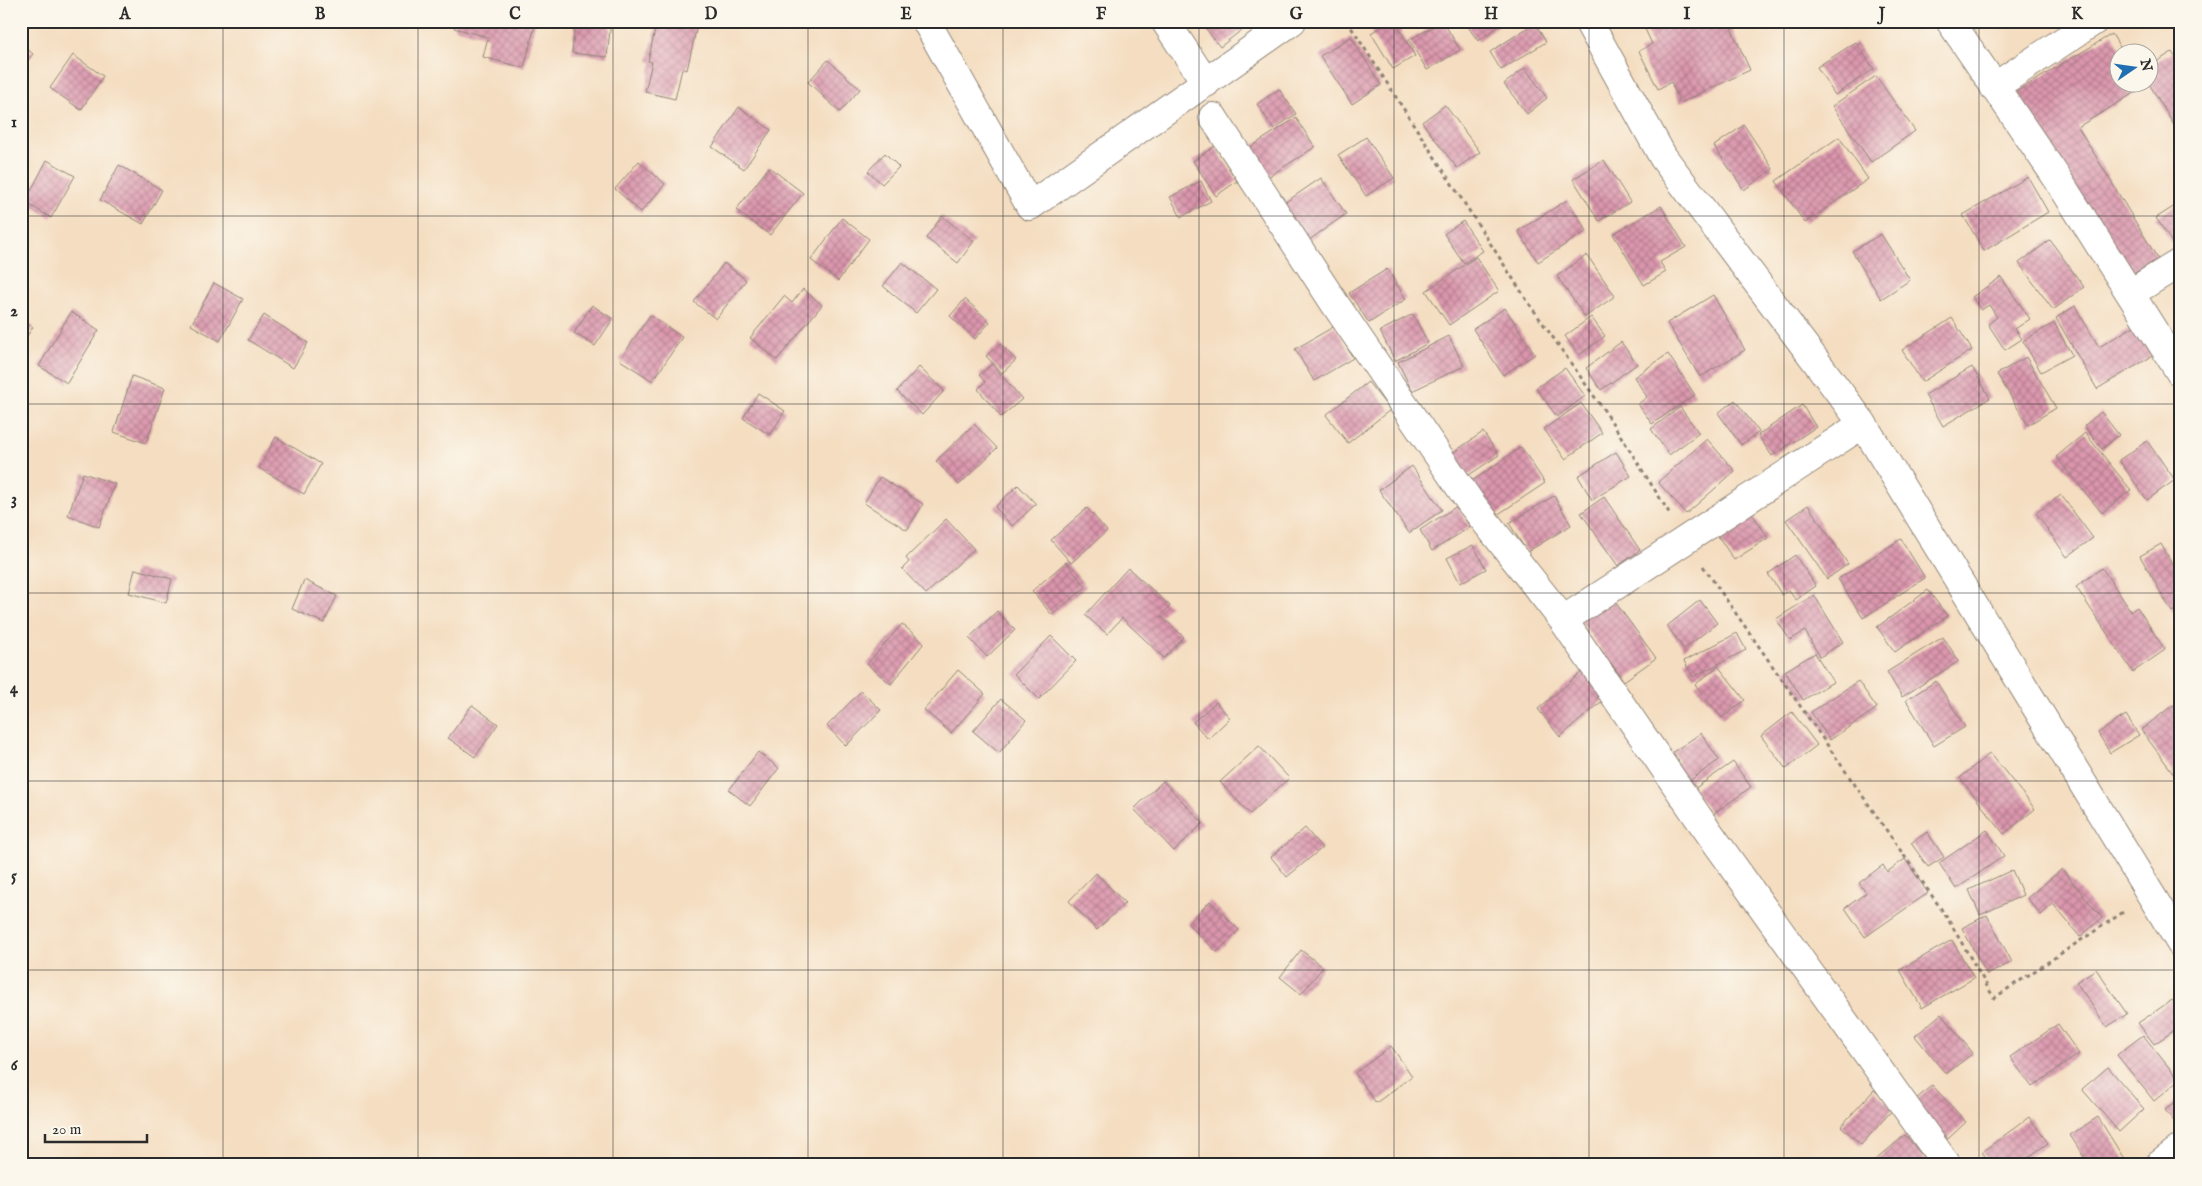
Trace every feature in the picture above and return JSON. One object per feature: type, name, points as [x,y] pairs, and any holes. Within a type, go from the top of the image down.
[{"type":"street","points":[[926,21],[1030,206],[1292,21]]},
{"type":"street","points":[[1165,21],[1206,83]]},
{"type":"street","points":[[1588,21],[1663,158],[1864,424],[2181,944]]},
{"type":"street","points":[[1950,21],[2057,178],[2181,374]]},
{"type":"street","points":[[1994,87],[2094,21]]},
{"type":"street","points":[[1213,117],[1334,304],[1470,502],[1563,620],[1698,817],[1947,1165]]},
{"type":"street","points":[[2131,293],[2181,262]]},
{"type":"street","points":[[1563,620],[1864,424]]},
{"type":"street","points":[[2159,1165],[2181,1148]]},
{"type":"path","points":[[1347,21],[1528,302],[1608,416],[1686,540],[1946,916],[1994,998],[2152,894]]},
{"type":"building","points":[[456,21],[536,21],[524,68],[483,57],[488,37],[454,28]]},
{"type":"building","points":[[575,21],[611,21],[607,57],[572,53]]},
{"type":"building","points":[[657,21],[698,21],[687,70],[682,69],[675,99],[645,92],[652,62],[648,61]]},
{"type":"building","points":[[1200,21],[1253,21],[1220,47]]},
{"type":"building","points":[[1390,21],[1395,21],[1415,56],[1393,69],[1371,33]]},
{"type":"building","points":[[1443,21],[1460,50],[1427,70],[1409,40]]},
{"type":"building","points":[[1464,21],[1506,21],[1478,41]]},
{"type":"building","points":[[1662,21],[1728,21],[1750,70],[1680,103],[1671,82],[1658,89],[1639,51],[1652,44],[1645,29]]},
{"type":"building","points":[[1535,23],[1546,42],[1501,70],[1490,52]]},
{"type":"building","points":[[2112,34],[2117,42],[2110,42],[2110,92],[2136,92],[2078,127],[2158,259],[2128,277],[2016,92]]},
{"type":"building","points":[[1351,37],[1381,85],[1352,104],[1320,56]]},
{"type":"building","points":[[1856,42],[1874,69],[1835,95],[1817,67]]},
{"type":"building","points":[[21,44],[33,54],[21,68]]},
{"type":"building","points":[[2172,52],[2181,66],[2181,137],[2154,92],[2160,92],[2160,60]]},
{"type":"building","points":[[73,55],[103,76],[81,110],[50,88]]},
{"type":"building","points":[[828,60],[860,89],[840,112],[808,82]]},
{"type":"building","points":[[1525,68],[1547,98],[1527,114],[1504,84]]},
{"type":"building","points":[[1876,76],[1915,131],[1871,162],[1832,106]]},
{"type":"building","points":[[1279,89],[1296,114],[1274,129],[1257,104]]},
{"type":"building","points":[[1445,105],[1480,152],[1457,168],[1422,122]]},
{"type":"building","points":[[739,107],[771,130],[744,169],[712,147]]},
{"type":"building","points":[[1296,118],[1315,147],[1265,179],[1246,150]]},
{"type":"building","points":[[1744,125],[1773,169],[1744,190],[1714,146]]},
{"type":"building","points":[[1366,137],[1394,178],[1366,196],[1338,155]]},
{"type":"building","points":[[1839,137],[1868,179],[1805,223],[1776,181]]},
{"type":"building","points":[[1215,146],[1237,181],[1216,196],[1193,161]]},
{"type":"building","points":[[885,153],[899,167],[882,184],[868,171]]},
{"type":"building","points":[[47,160],[75,176],[51,218],[25,202]]},
{"type":"building","points":[[1604,160],[1630,202],[1599,221],[1573,179]]},
{"type":"building","points":[[639,161],[665,184],[641,212],[615,189]]},
{"type":"building","points":[[119,165],[162,190],[143,224],[100,200]]},
{"type":"building","points":[[769,167],[803,193],[770,235],[736,210]]},
{"type":"building","points":[[2028,177],[2048,212],[1984,251],[1963,215]]},
{"type":"building","points":[[1321,178],[1346,214],[1302,245],[1277,208]]},
{"type":"building","points":[[1201,181],[1211,201],[1181,217],[1170,197]]},
{"type":"building","points":[[1567,200],[1587,231],[1538,262],[1518,231]]},
{"type":"building","points":[[2181,202],[2181,243],[2175,247],[2156,218]]},
{"type":"building","points":[[1661,206],[1686,247],[1660,262],[1666,272],[1644,285],[1613,234]]},
{"type":"building","points":[[942,216],[974,241],[958,263],[926,238]]},
{"type":"building","points":[[842,218],[869,239],[838,281],[811,260]]},
{"type":"building","points":[[1463,221],[1483,251],[1464,263],[1444,234]]},
{"type":"building","points":[[1881,234],[1910,280],[1881,299],[1852,251]]},
{"type":"building","points":[[2050,240],[2084,287],[2053,310],[2019,263]]},
{"type":"building","points":[[1587,255],[1615,296],[1585,317],[1557,276]]},
{"type":"building","points":[[1476,257],[1499,291],[1449,325],[1426,291]]},
{"type":"building","points":[[902,262],[936,289],[916,313],[883,286]]},
{"type":"building","points":[[724,263],[746,280],[716,319],[694,302]]},
{"type":"building","points":[[1387,269],[1406,299],[1369,323],[1349,293]]},
{"type":"building","points":[[2001,277],[2030,319],[2015,329],[2022,339],[2005,350],[1988,324],[1997,317],[1989,305],[1981,310],[1972,297]]},
{"type":"building","points":[[214,283],[243,299],[220,341],[191,325]]},
{"type":"building","points":[[803,289],[822,305],[777,360],[750,338],[784,296],[792,303]]},
{"type":"building","points":[[1713,295],[1745,350],[1700,377],[1667,323]]},
{"type":"building","points":[[965,299],[990,322],[975,339],[950,316]]},
{"type":"building","points":[[592,305],[613,319],[595,346],[574,333]]},
{"type":"building","points":[[2075,306],[2099,347],[2136,325],[2154,355],[2097,389],[2056,318]]},
{"type":"building","points":[[1505,308],[1535,354],[1503,375],[1473,329]]},
{"type":"building","points":[[71,312],[99,330],[67,383],[39,366]]},
{"type":"building","points":[[1413,314],[1428,343],[1395,361],[1380,331]]},
{"type":"building","points":[[264,315],[308,343],[293,368],[248,340]]},
{"type":"building","points":[[650,315],[682,337],[653,381],[620,360]]},
{"type":"building","points":[[1591,317],[1605,336],[1579,355],[1565,336]]},
{"type":"building","points":[[1952,318],[1972,350],[1922,382],[1902,350]]},
{"type":"building","points":[[21,319],[33,327],[21,345]]},
{"type":"building","points":[[2054,323],[2072,355],[2041,372],[2023,341]]},
{"type":"building","points":[[1335,326],[1353,358],[1314,381],[1295,349]]},
{"type":"building","points":[[1449,336],[1464,366],[1412,391],[1398,362]]},
{"type":"building","points":[[1621,342],[1637,364],[1601,390],[1586,368]]},
{"type":"building","points":[[1000,344],[1016,360],[1002,373],[986,356]]},
{"type":"building","points":[[1668,354],[1695,395],[1652,424],[1638,404],[1647,397],[1634,377]]},
{"type":"building","points":[[2026,357],[2056,408],[2028,425],[1997,374]]},
{"type":"building","points":[[992,364],[1022,399],[1001,417],[978,389],[985,382],[979,375]]},
{"type":"building","points":[[919,367],[944,391],[922,415],[897,391]]},
{"type":"building","points":[[1972,367],[1990,398],[1943,426],[1925,395]]},
{"type":"building","points":[[1565,368],[1585,396],[1557,417],[1536,388]]},
{"type":"building","points":[[132,376],[165,388],[146,443],[114,432]]},
{"type":"building","points":[[1368,382],[1390,410],[1348,443],[1326,415]]},
{"type":"building","points":[[758,393],[785,411],[770,435],[743,418]]},
{"type":"building","points":[[1735,400],[1759,432],[1741,445],[1718,413]]},
{"type":"building","points":[[1581,403],[1602,433],[1565,459],[1544,429]]},
{"type":"building","points":[[1802,405],[1816,427],[1772,456],[1758,435]]},
{"type":"building","points":[[1680,407],[1699,433],[1669,455],[1651,429]]},
{"type":"building","points":[[2101,412],[2119,435],[2102,449],[2084,426]]},
{"type":"building","points":[[974,424],[997,448],[959,485],[936,461]]},
{"type":"building","points":[[1483,432],[1499,455],[1466,477],[1451,454]]},
{"type":"building","points":[[2085,433],[2131,490],[2102,513],[2056,457]]},
{"type":"building","points":[[276,437],[321,464],[304,494],[259,468]]},
{"type":"building","points":[[1707,439],[1735,471],[1686,514],[1658,482]]},
{"type":"building","points":[[2147,441],[2175,480],[2147,500],[2119,460]]},
{"type":"building","points":[[1521,447],[1545,483],[1491,519],[1468,484]]},
{"type":"building","points":[[1616,452],[1631,476],[1592,500],[1578,476]]},
{"type":"building","points":[[1412,466],[1442,510],[1409,533],[1379,490]]},
{"type":"building","points":[[83,473],[115,484],[99,527],[68,515]]},
{"type":"building","points":[[880,477],[923,504],[907,530],[864,503]]},
{"type":"building","points":[[1018,485],[1036,504],[1012,526],[995,507]]},
{"type":"building","points":[[2061,495],[2093,538],[2067,557],[2036,513]]},
{"type":"building","points":[[1554,496],[1571,525],[1527,552],[1509,523]]},
{"type":"building","points":[[1604,497],[1640,550],[1618,566],[1581,513]]},
{"type":"building","points":[[1808,505],[1848,564],[1827,579],[1786,520]]},
{"type":"building","points":[[1457,506],[1470,527],[1432,551],[1420,530]]},
{"type":"building","points":[[1748,507],[1768,538],[1734,560],[1714,530]]},
{"type":"building","points":[[1087,508],[1107,531],[1071,563],[1051,540]]},
{"type":"building","points":[[946,519],[974,549],[926,594],[902,569],[909,562],[906,558]]},
{"type":"building","points":[[1901,539],[1925,578],[1863,618],[1838,579]]},
{"type":"building","points":[[2161,544],[2181,579],[2181,607],[2172,612],[2140,556]]},
{"type":"building","points":[[1473,545],[1486,569],[1460,583],[1447,558]]},
{"type":"building","points":[[1795,555],[1816,586],[1796,600],[1789,591],[1782,595],[1768,574]]},
{"type":"building","points":[[1066,562],[1086,587],[1052,615],[1032,591]]},
{"type":"building","points":[[1128,568],[1170,606],[1161,616],[1184,637],[1164,658],[1122,618],[1107,634],[1085,615]]},
{"type":"building","points":[[2102,568],[2131,611],[2137,607],[2165,650],[2133,672],[2076,587]]},
{"type":"building","points":[[135,569],[172,579],[166,603],[129,593]]},
{"type":"building","points":[[304,580],[337,596],[324,623],[292,609]]},
{"type":"building","points":[[1928,590],[1947,616],[1895,652],[1877,627]]},
{"type":"building","points":[[1610,595],[1656,658],[1624,681],[1579,619]]},
{"type":"building","points":[[1814,595],[1843,642],[1820,657],[1805,631],[1790,640],[1776,619]]},
{"type":"building","points":[[1700,600],[1717,623],[1684,649],[1667,626]]},
{"type":"building","points":[[997,611],[1015,630],[987,657],[969,638]]},
{"type":"building","points":[[902,624],[924,643],[891,684],[867,664]]},
{"type":"building","points":[[1737,633],[1746,650],[1693,677],[1684,661]]},
{"type":"building","points":[[1051,636],[1076,661],[1039,699],[1014,674]]},
{"type":"building","points":[[1943,637],[1959,661],[1902,697],[1887,672]]},
{"type":"building","points":[[1815,653],[1833,682],[1803,700],[1785,671]]},
{"type":"building","points":[[1718,666],[1745,700],[1722,718],[1695,685]]},
{"type":"building","points":[[958,670],[985,694],[951,733],[924,710]]},
{"type":"building","points":[[1584,670],[1607,697],[1560,737],[1538,709]]},
{"type":"building","points":[[1858,681],[1877,708],[1830,740],[1811,712]]},
{"type":"building","points":[[1936,681],[1965,727],[1934,746],[1906,700]]},
{"type":"building","points":[[861,691],[881,710],[846,746],[827,726]]},
{"type":"building","points":[[1001,699],[1026,720],[999,753],[973,731]]},
{"type":"building","points":[[1216,702],[1230,718],[1208,739],[1193,722]]},
{"type":"building","points":[[472,705],[498,724],[475,757],[448,738]]},
{"type":"building","points":[[2173,705],[2181,715],[2181,775],[2177,778],[2141,730]]},
{"type":"building","points":[[1792,712],[1817,745],[1786,769],[1761,736]]},
{"type":"building","points":[[2126,715],[2139,735],[2110,753],[2098,733]]},
{"type":"building","points":[[1701,733],[1719,760],[1682,786],[1669,768],[1679,761],[1673,752]]},
{"type":"building","points":[[1259,746],[1289,778],[1250,814],[1220,782]]},
{"type":"building","points":[[758,752],[779,768],[750,806],[729,790]]},
{"type":"building","points":[[1990,753],[2035,809],[2004,834],[1960,778]]},
{"type":"building","points":[[1733,762],[1751,787],[1712,815],[1694,789]]},
{"type":"building","points":[[1163,781],[1203,823],[1174,851],[1134,809]]},
{"type":"building","points":[[1305,828],[1322,848],[1287,877],[1271,857]]},
{"type":"building","points":[[1987,830],[2004,856],[1956,889],[1939,863]]},
{"type":"building","points":[[1927,832],[1944,857],[1928,867],[1911,843]]},
{"type":"building","points":[[1905,859],[1928,893],[1865,937],[1845,908],[1866,893],[1859,883],[1883,865],[1887,872]]},
{"type":"building","points":[[2062,869],[2102,918],[2080,937],[2053,904],[2041,915],[2027,898]]},
{"type":"building","points":[[2012,870],[2023,895],[1980,915],[1969,890]]},
{"type":"building","points":[[1096,873],[1125,903],[1097,930],[1069,901]]},
{"type":"building","points":[[1210,901],[1239,930],[1217,952],[1188,924]]},
{"type":"building","points":[[1987,915],[2012,962],[1987,975],[1962,928]]},
{"type":"building","points":[[1952,940],[1974,978],[1922,1008],[1900,970]]},
{"type":"building","points":[[1301,950],[1323,967],[1301,994],[1280,977]]},
{"type":"building","points":[[2096,969],[2127,1014],[2107,1027],[2076,982]]},
{"type":"building","points":[[2172,1000],[2181,1012],[2181,1026],[2154,1044],[2138,1023]]},
{"type":"building","points":[[1941,1014],[1973,1053],[1946,1074],[1915,1036]]},
{"type":"building","points":[[2058,1024],[2079,1054],[2032,1087],[2010,1057]]},
{"type":"building","points":[[2143,1035],[2179,1080],[2154,1101],[2117,1055]]},
{"type":"building","points":[[1391,1046],[1412,1076],[1376,1103],[1355,1073]]},
{"type":"building","points":[[2108,1067],[2144,1109],[2119,1132],[2082,1089]]},
{"type":"building","points":[[1932,1085],[1966,1122],[1948,1139],[1913,1102]]},
{"type":"building","points":[[1874,1090],[1894,1108],[1861,1145],[1841,1126]]},
{"type":"building","points":[[2181,1098],[2181,1130],[2165,1110]]},
{"type":"building","points":[[2029,1117],[2048,1143],[2018,1165],[1991,1165],[1982,1152]]},
{"type":"building","points":[[2098,1117],[2126,1162],[2121,1165],[2089,1165],[2070,1135]]},
{"type":"building","points":[[1905,1135],[1930,1165],[1873,1165],[1872,1163]]}]
